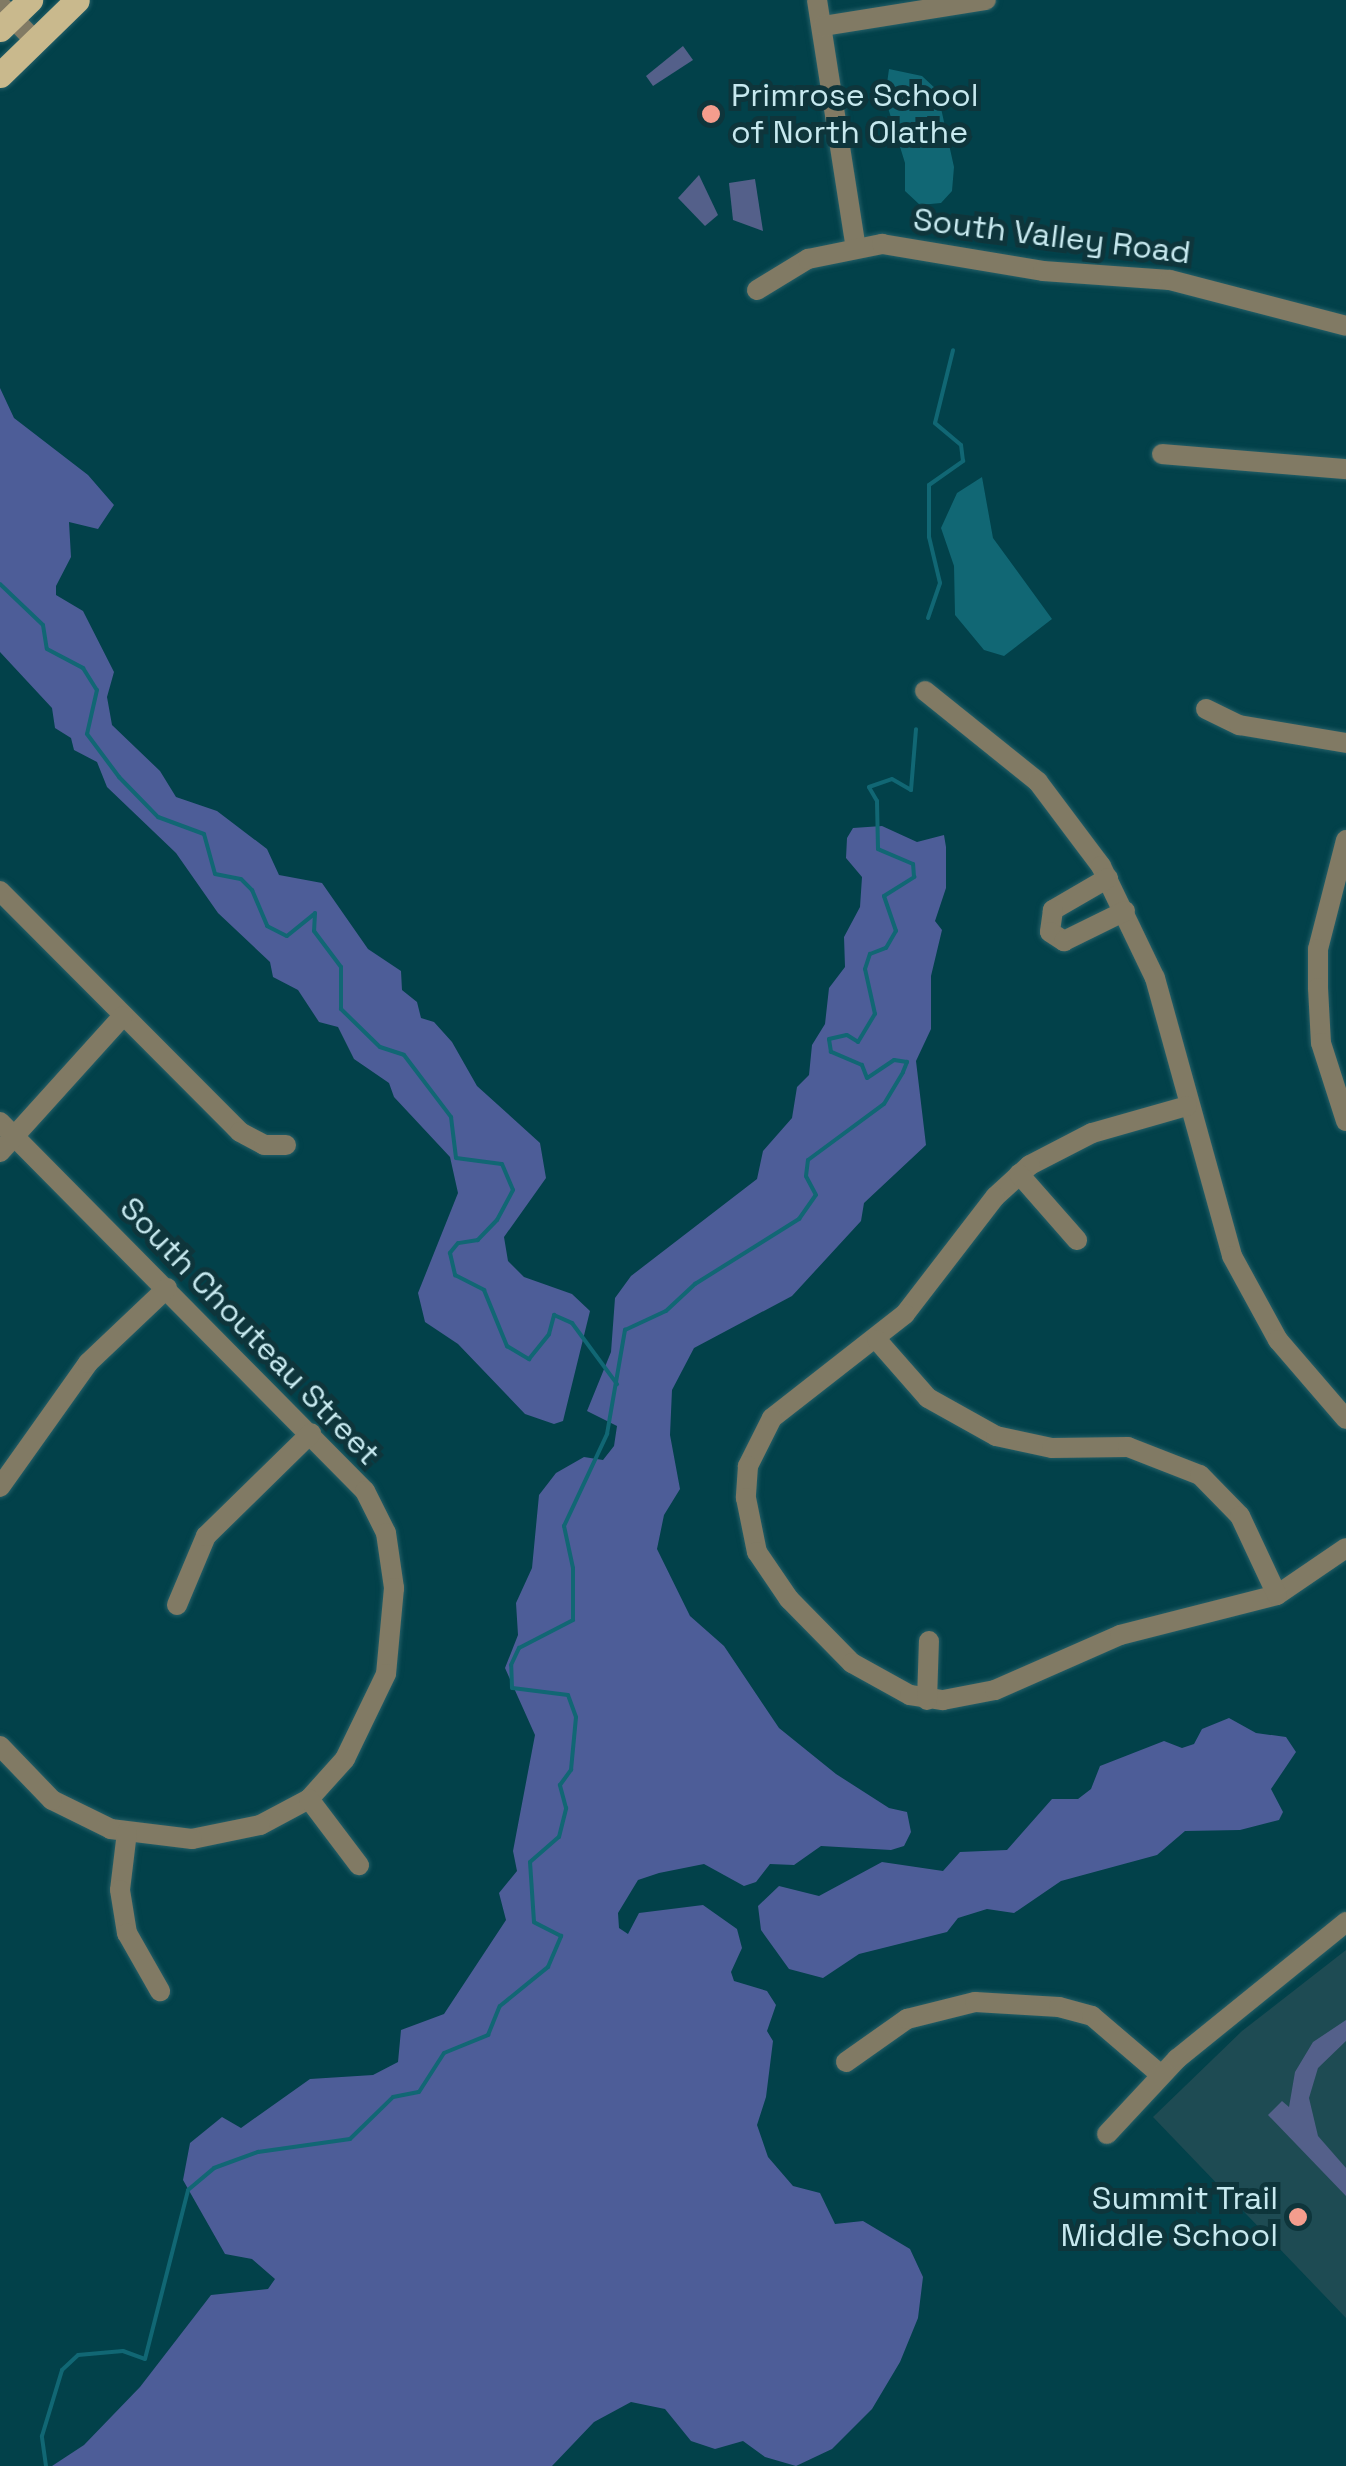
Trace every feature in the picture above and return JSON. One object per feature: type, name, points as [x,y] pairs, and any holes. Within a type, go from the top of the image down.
[{"type":"main road","points":[[4,63],[35,41],[77,0]]},
{"type":"street","points":[[817,0],[855,244]]},
{"type":"street","points":[[822,26],[986,0]]},
{"type":"street","points":[[10,13],[35,41]]},
{"type":"street","name":"South Valley Road","points":[[756,290],[808,259],[855,244],[937,250],[1043,271],[1170,280],[1346,326]]},
{"type":"street","points":[[1162,454],[1346,469]]},
{"type":"street","points":[[925,692],[1038,782],[1108,878],[1155,978],[1216,1216],[1250,1295],[1296,1365],[1346,1419]]},
{"type":"street","points":[[1206,709],[1239,725],[1346,743]]},
{"type":"street","points":[[1346,840],[1318,950],[1318,988],[1321,1043],[1346,1121]]},
{"type":"street","points":[[1108,878],[1053,910],[1050,932],[1064,941],[1125,910]]},
{"type":"street","points":[[0,891],[240,1132],[264,1145],[286,1145]]},
{"type":"street","points":[[4,1136],[124,1016]]},
{"type":"street","points":[[1186,1106],[1092,1132],[1019,1174],[933,1284],[877,1340],[772,1418],[748,1466],[746,1498],[757,1552],[789,1598],[862,1670],[927,1700],[981,1694],[1120,1635],[1277,1595],[1346,1548]]},
{"type":"street","name":"South Chouteau Street","points":[[4,1136],[166,1288],[311,1433],[365,1491],[386,1534],[394,1588],[386,1674],[345,1759],[309,1798],[225,1836],[154,1839],[127,1832]]},
{"type":"street","points":[[1019,1174],[1077,1240]]},
{"type":"street","points":[[0,1487],[88,1363],[166,1288]]},
{"type":"street","points":[[877,1340],[928,1398],[996,1436],[1052,1448],[1128,1447],[1200,1475],[1240,1516],[1277,1595]]},
{"type":"street","points":[[177,1605],[206,1536],[311,1433]]},
{"type":"street","points":[[927,1700],[929,1641]]},
{"type":"street","points":[[0,1746],[52,1800],[127,1832],[120,1890],[127,1933],[160,1992]]},
{"type":"street","points":[[309,1798],[359,1865]]},
{"type":"street","points":[[1107,2134],[1160,2074],[1346,1922]]},
{"type":"street","points":[[846,2062],[907,2019],[974,2002],[1059,2007],[1092,2016],[1160,2074]]},
{"type":"shaded area","points":[[683,46],[693,60],[653,86],[646,76]]},
{"type":"shaded area","points":[[889,69],[922,76],[937,90],[954,167],[952,191],[941,203],[920,205],[905,191],[905,163],[885,98]]},
{"type":"shaded area","points":[[699,175],[718,215],[705,226],[678,198]]},
{"type":"shaded area","points":[[755,179],[763,231],[733,220],[729,183]]},
{"type":"shaded area","points":[[0,388],[14,418],[88,475],[114,505],[98,529],[69,522],[71,557],[56,586],[56,595],[83,611],[114,672],[107,697],[112,725],[160,771],[176,797],[217,811],[267,849],[279,875],[322,883],[368,949],[401,971],[402,990],[417,1002],[421,1018],[434,1022],[452,1042],[477,1086],[540,1143],[546,1178],[504,1237],[508,1261],[524,1277],[572,1294],[590,1311],[563,1421],[554,1424],[525,1414],[458,1344],[425,1322],[418,1293],[458,1193],[450,1157],[394,1097],[389,1083],[354,1059],[338,1027],[319,1022],[298,990],[273,977],[270,962],[218,913],[176,853],[107,787],[97,762],[74,750],[71,738],[55,728],[52,708],[0,652]]},
{"type":"shaded area","points":[[982,477],[993,538],[1052,619],[1004,656],[984,650],[955,615],[954,566],[941,528],[957,493]]},
{"type":"shaded area","points":[[882,826],[917,842],[944,835],[946,847],[946,888],[935,921],[942,930],[931,976],[931,1029],[916,1061],[926,1145],[864,1203],[861,1221],[792,1296],[694,1348],[672,1390],[670,1435],[680,1489],[664,1515],[657,1549],[690,1616],[724,1646],[779,1728],[836,1774],[889,1808],[907,1812],[911,1832],[904,1846],[891,1850],[821,1846],[794,1865],[770,1864],[756,1882],[744,1886],[704,1864],[659,1873],[638,1880],[618,1913],[619,1928],[628,1934],[639,1913],[703,1905],[737,1929],[742,1948],[731,1972],[734,1981],[767,1991],[776,2005],[767,2031],[773,2041],[766,2097],[757,2125],[768,2157],[793,2186],[820,2193],[835,2224],[863,2221],[910,2249],[923,2277],[918,2318],[900,2362],[872,2409],[832,2449],[796,2466],[765,2457],[743,2441],[715,2449],[691,2441],[665,2409],[631,2402],[594,2422],[552,2466],[52,2466],[84,2445],[140,2387],[211,2295],[268,2289],[275,2279],[252,2259],[225,2254],[183,2180],[190,2143],[222,2117],[241,2128],[310,2079],[373,2075],[398,2062],[401,2030],[444,2014],[506,1920],[499,1893],[517,1871],[513,1851],[535,1735],[505,1668],[518,1635],[516,1603],[532,1568],[539,1495],[556,1473],[584,1457],[603,1460],[614,1446],[617,1426],[587,1411],[611,1352],[615,1298],[631,1276],[757,1179],[763,1151],[792,1118],[797,1087],[809,1075],[812,1045],[825,1024],[829,988],[845,967],[844,937],[860,907],[862,877],[846,858],[847,838],[853,828]]},
{"type":"shaded area","points":[[1229,1718],[1256,1733],[1286,1737],[1296,1752],[1271,1789],[1283,1812],[1279,1820],[1240,1830],[1185,1831],[1157,1855],[1061,1881],[1014,1913],[987,1909],[958,1918],[947,1932],[859,1954],[823,1978],[789,1969],[761,1930],[758,1906],[779,1886],[819,1896],[882,1862],[943,1871],[960,1852],[1007,1850],[1052,1799],[1078,1799],[1091,1789],[1100,1766],[1164,1741],[1182,1748],[1194,1744],[1202,1729]]},
{"type":"shaded area","name":"Summit Trail Middle School","points":[[1346,1950],[1346,2318],[1153,2117],[1242,2031]]},
{"type":"shaded area","points":[[1346,2020],[1346,2041],[1318,2068],[1309,2098],[1318,2136],[1346,2168],[1346,2196],[1268,2115],[1282,2101],[1289,2107],[1295,2072],[1313,2042]]},
{"type":"waterway","points":[[928,618],[940,583],[929,537],[929,485],[963,461],[961,445],[935,423],[953,350]]},
{"type":"waterway","points":[[0,584],[43,625],[47,649],[83,668],[97,690],[87,734],[119,777],[158,817],[204,834],[215,874],[241,879],[252,890],[267,926],[287,936],[315,913],[314,931],[341,967],[341,1009],[380,1047],[404,1055],[451,1117],[456,1158],[502,1164],[513,1190],[497,1220],[478,1240],[458,1243],[450,1253],[455,1275],[484,1290],[507,1346],[529,1359],[549,1334],[554,1315],[572,1323],[617,1384]]},
{"type":"waterway","points":[[46,2466],[42,2436],[62,2370],[78,2355],[123,2351],[145,2359],[188,2190],[214,2168],[258,2152],[350,2139],[393,2097],[419,2092],[444,2053],[488,2035],[500,2006],[548,1967],[561,1936],[534,1922],[530,1862],[559,1837],[566,1808],[560,1785],[571,1770],[576,1717],[568,1695],[512,1688],[511,1665],[519,1648],[573,1620],[573,1568],[564,1526],[607,1434],[625,1330],[666,1311],[695,1284],[799,1219],[816,1195],[806,1176],[808,1160],[884,1104],[903,1072],[907,1062],[894,1060],[867,1078],[862,1065],[831,1052],[829,1039],[847,1035],[858,1042],[875,1014],[865,969],[870,954],[886,948],[896,931],[884,896],[914,877],[913,864],[878,849],[877,801],[869,787],[892,779],[911,790],[916,729]]},
{"type":"place","name":"Primrose School of North Olathe","points":[[711,114]]},
{"type":"place","name":"Summit Trail Middle School","points":[[1298,2217]]}]
